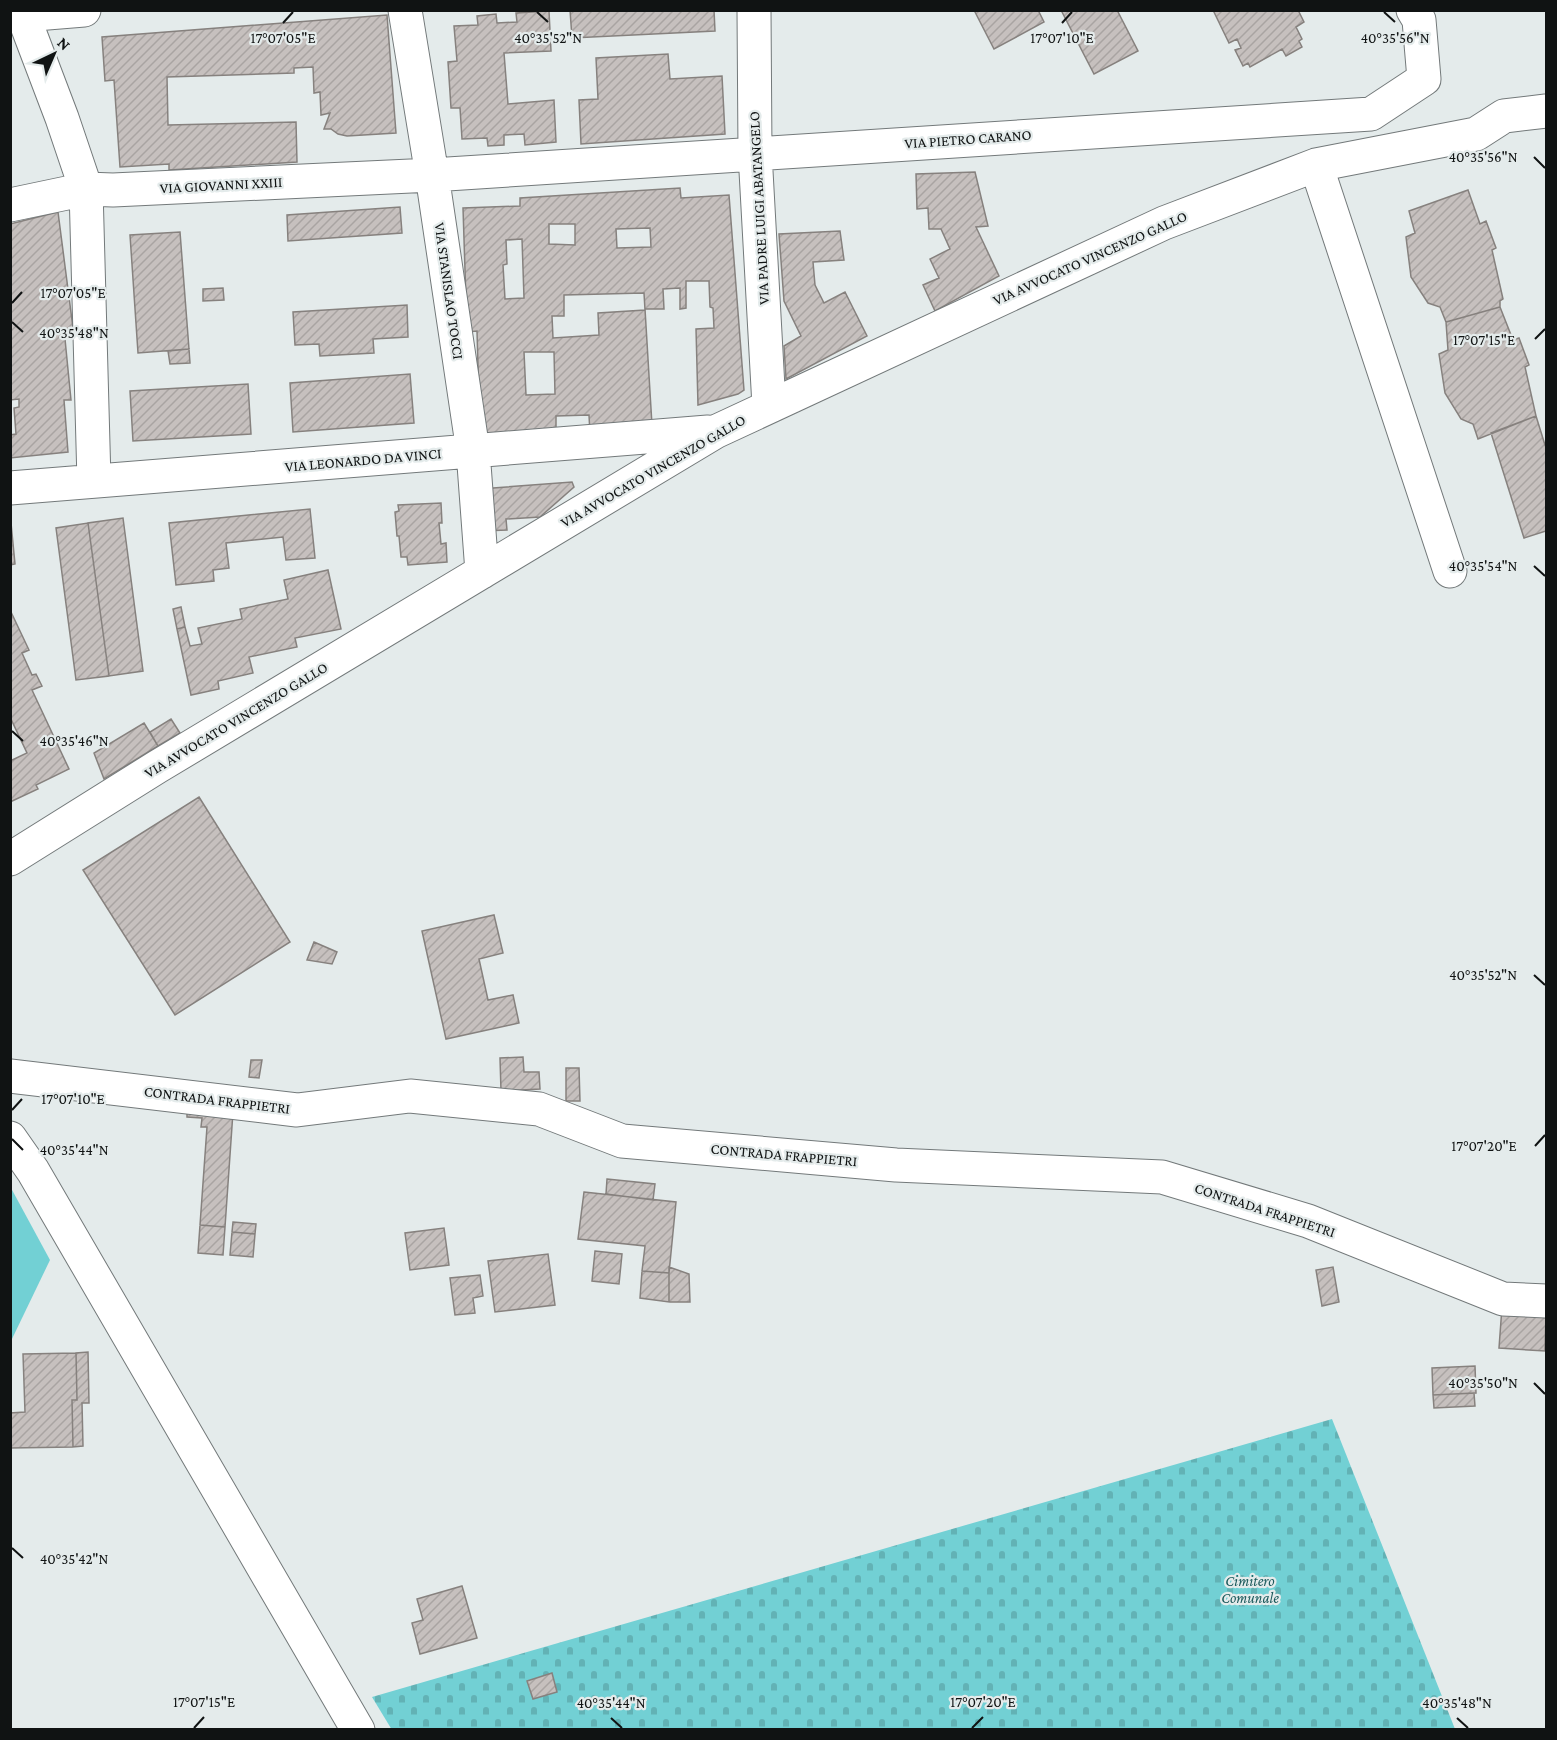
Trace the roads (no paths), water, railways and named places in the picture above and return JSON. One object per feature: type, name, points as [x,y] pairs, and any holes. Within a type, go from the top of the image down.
[{"type":"street","points":[[84,10],[22,13],[86,189],[94,481]]},
{"type":"street","name":"VIA STANISLAO TOCCI","points":[[405,10],[432,175],[472,451],[482,572]]},
{"type":"street","name":"VIA PADRE LUIGI ABATANGELO","points":[[754,10],[755,153],[769,406]]},
{"type":"street","name":"VIA PIETRO CARANO","points":[[432,175],[1371,114],[1424,79],[1419,20],[1413,10]]},
{"type":"street","name":"VIA AVVOCATO VINCENZO GALLO","points":[[10,859],[157,767],[715,432],[1164,223],[1316,165],[1476,134],[1504,116],[1546,111]]},
{"type":"street","points":[[1316,165],[1450,571]]},
{"type":"street","name":"VIA GIOVANNI XXIII","points":[[10,204],[86,189],[113,190],[432,175]]},
{"type":"street","name":"VIA LEONARDO DA VINCI","points":[[10,488],[715,432]]},
{"type":"street","name":"CONTRADA FRAPPIETRI","points":[[10,1076],[297,1110],[410,1096],[539,1109],[622,1141],[896,1165],[1162,1177],[1308,1221],[1503,1299],[1546,1301]]},
{"type":"street","points":[[10,1138],[33,1171],[358,1730]]},
{"type":"park label","name":"Cimitero Comunale","points":[[1250,1590]]}]
